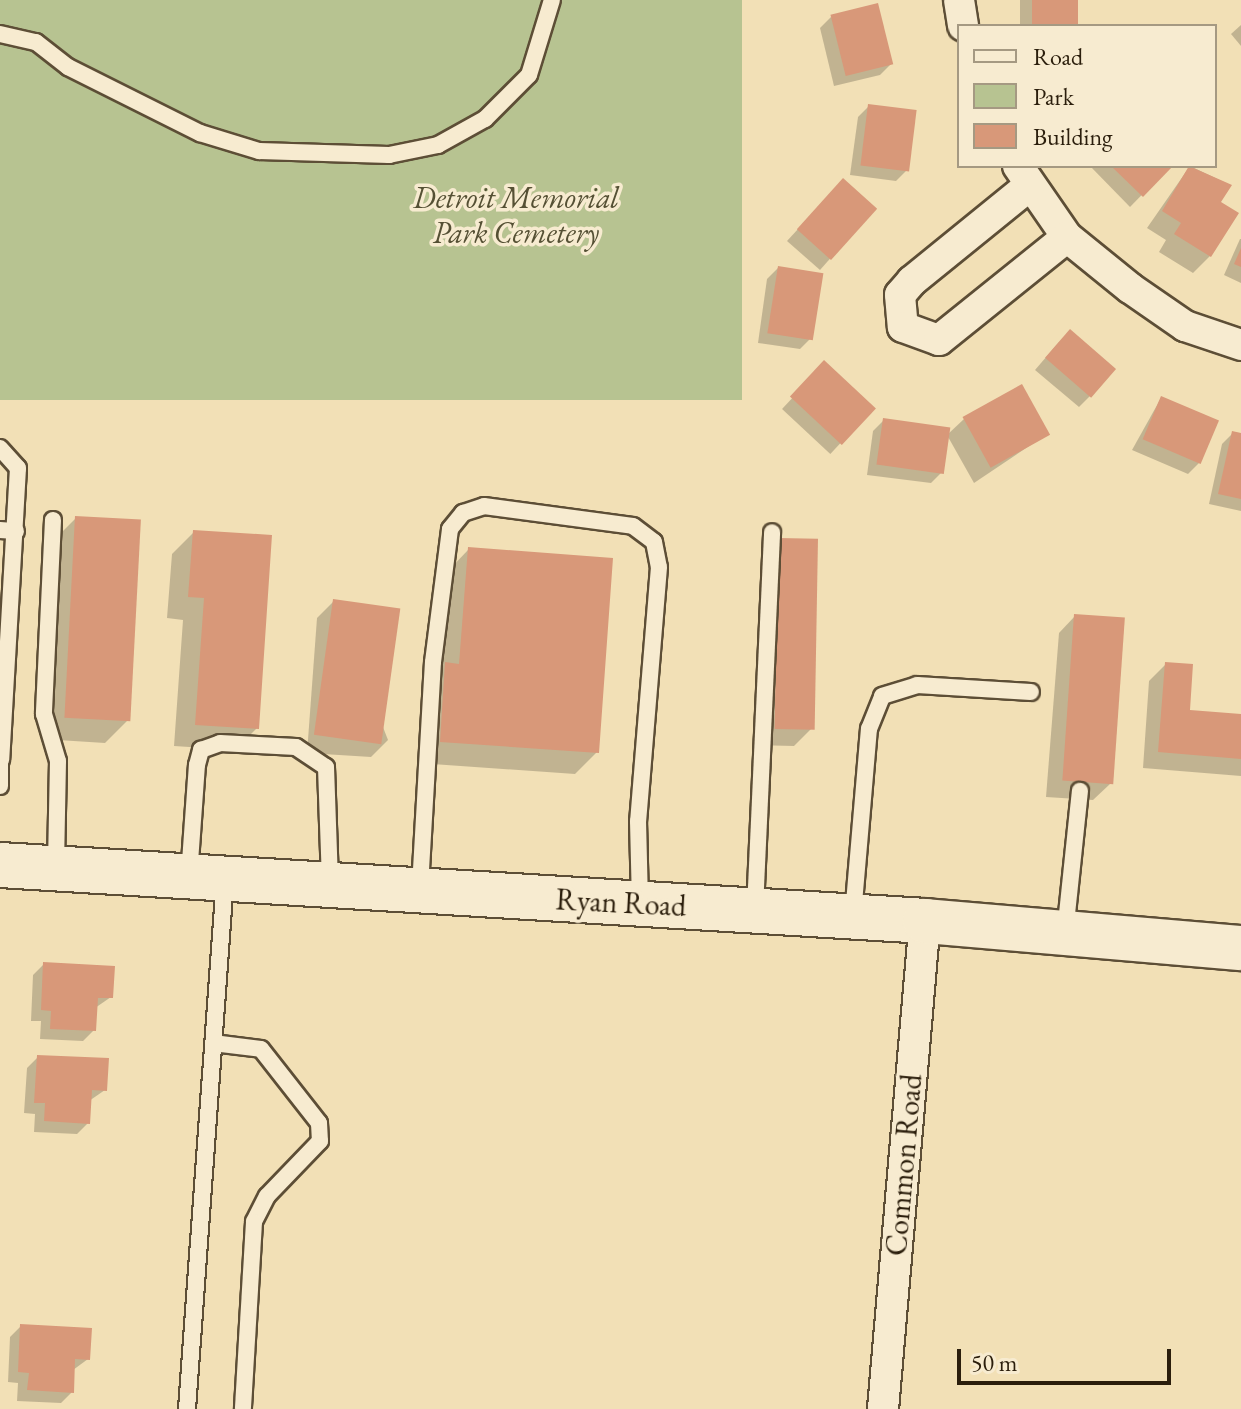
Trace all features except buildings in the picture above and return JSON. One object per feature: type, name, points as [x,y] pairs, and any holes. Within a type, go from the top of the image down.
[{"type":"main road","name":"Ryan Road","points":[[0,865],[925,921],[1241,948]]},
{"type":"street","points":[[959,0],[963,24]]},
{"type":"street","points":[[1067,237],[939,340],[903,327],[900,295],[1024,176],[1067,237],[1185,326],[1241,345]]},
{"type":"street","name":"Common Road","points":[[883,1409],[925,921]]},
{"type":"lane","points":[[0,34],[36,42],[68,67],[200,133],[259,151],[389,155],[438,145],[485,119],[529,75],[552,0]]},
{"type":"lane","points":[[0,448],[18,468],[8,531],[0,786]]},
{"type":"lane","points":[[420,891],[433,662],[450,529],[463,513],[484,506],[633,526],[654,542],[659,567],[638,821],[640,904]]},
{"type":"lane","points":[[53,520],[44,714],[58,761],[55,868]]},
{"type":"lane","points":[[755,911],[772,532]]},
{"type":"lane","points":[[853,917],[869,729],[882,696],[917,685],[1031,692]]},
{"type":"lane","points":[[187,1409],[213,1043],[201,750],[220,743],[281,746],[313,754],[326,767],[330,885]]},
{"type":"lane","points":[[1065,933],[1080,791]]},
{"type":"lane","points":[[213,1043],[261,1049],[319,1123],[320,1141],[267,1196],[254,1222],[243,1409]]},
{"type":"green space","name":"Detroit Memorial Park Cemetery","points":[[0,0],[742,0],[742,400],[0,400]]}]
